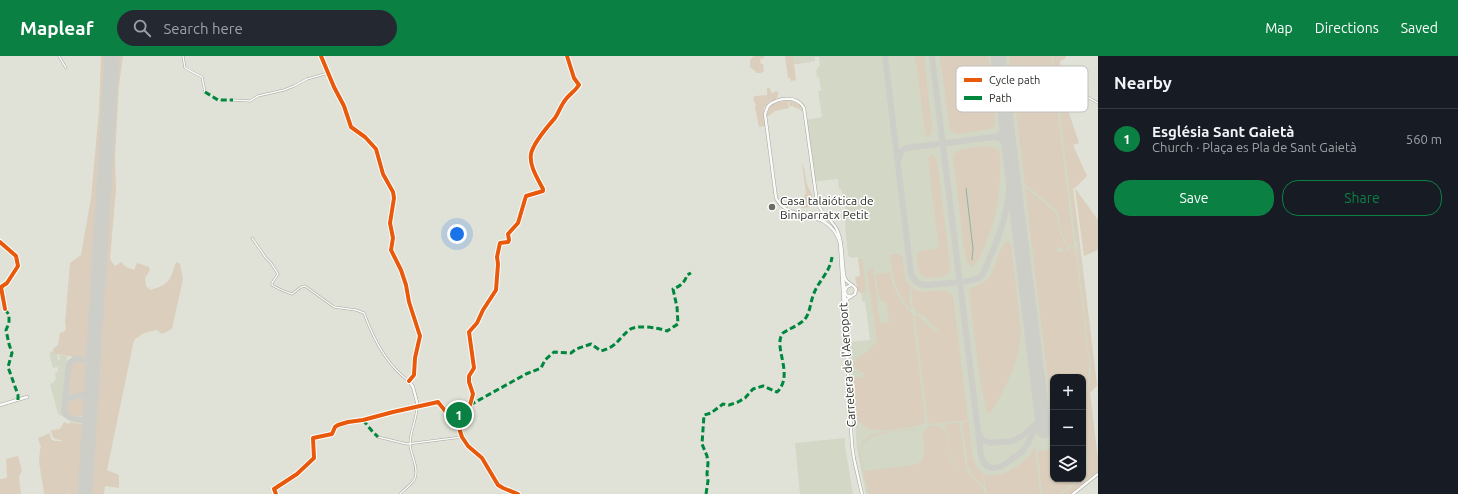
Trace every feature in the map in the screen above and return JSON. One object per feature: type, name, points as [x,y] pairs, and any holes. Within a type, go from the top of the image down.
[{"type":"main road","points":[[321,56],[344,106],[351,127],[367,138],[376,150],[383,174],[393,192],[394,198],[390,223],[393,238],[391,250],[406,285],[409,302],[420,336],[415,358],[414,373],[409,381],[413,387],[417,406],[438,402]]},
{"type":"main road","name":"Carretera de l'Aeroport","points":[[852,285],[845,279],[841,240],[838,230],[817,202],[806,113],[802,104],[798,101],[776,101],[770,104],[766,110],[765,117],[776,195],[779,203],[785,207],[826,222],[833,228],[840,245],[853,456],[862,494]]},
{"type":"main road","points":[[842,268],[845,289],[844,325]]},
{"type":"main road","points":[[845,289],[847,286],[852,285],[856,291],[855,294],[847,299],[846,304],[848,378]]},
{"type":"main road","points":[[845,293],[848,296],[852,296]]},
{"type":"main road","points":[[0,405],[27,397]]},
{"type":"main road","points":[[462,437],[468,446],[482,458],[498,485],[501,488],[518,494]]},
{"type":"main road","points":[[1073,494],[1098,474]]},
{"type":"street","points":[[60,56],[66,68]]},
{"type":"street","points":[[184,56],[185,68],[202,77],[205,92]]},
{"type":"street","points":[[233,100],[246,102],[250,101],[258,96],[270,94],[294,86],[307,79],[328,73]]},
{"type":"street","points":[[1088,97],[1098,103]]},
{"type":"street","points":[[252,238],[278,274],[272,285],[279,290],[285,290],[292,294],[301,287],[305,286],[334,307],[356,310],[364,313],[371,332],[385,356],[401,376],[409,381]]},
{"type":"street","points":[[0,242],[16,257],[18,266],[7,283],[1,288],[5,309]]},
{"type":"street","points":[[378,437],[407,444],[462,437],[456,421],[438,402]]},
{"type":"street","points":[[274,489],[297,474],[314,458],[313,438],[332,434],[335,427],[338,425],[417,406],[410,443],[416,473],[415,478],[400,494]]},
{"type":"shaded area","points":[[101,56],[108,56],[90,354],[88,358],[85,359],[57,354],[54,355],[53,349],[58,345],[60,332],[62,333],[66,329],[65,323],[70,263],[81,255],[91,198],[99,110]]},
{"type":"shaded area","points":[[116,56],[123,56],[119,85],[115,156],[116,190],[110,259],[115,266],[121,262],[126,267],[134,270],[137,263],[149,267],[150,270],[145,278],[146,286],[150,290],[160,287],[168,281],[177,262],[180,264],[183,279],[172,329],[162,334],[157,330],[144,333],[134,340],[107,470],[119,475],[119,488],[105,486],[104,494],[89,494]]},
{"type":"shaded area","points":[[754,56],[764,56],[764,58],[760,59],[761,64],[763,64],[764,71],[761,73],[757,73],[750,67],[750,60]]},
{"type":"shaded area","points":[[785,56],[793,56],[794,63],[815,62],[794,64],[796,80],[791,81],[790,78],[788,78]]},
{"type":"shaded area","points":[[793,56],[1062,56],[1057,61],[1058,66],[956,66],[956,112],[1063,112],[1097,385],[1090,393],[1098,471],[1086,481],[1086,374],[1050,374],[1050,482],[1084,482],[1069,494],[866,494],[857,450],[850,342],[870,340],[865,301],[862,301],[858,257],[851,258],[848,255],[844,215],[846,214],[841,189],[839,189],[838,179],[812,182],[805,120],[822,117],[818,91],[821,91],[819,77],[817,77],[816,71],[820,66],[819,57],[815,57],[815,61],[794,64]]},
{"type":"shaded area","points":[[915,56],[924,56],[932,129],[931,134],[927,137],[925,131]]},
{"type":"shaded area","points":[[940,56],[988,56],[989,66],[956,66],[956,112],[994,112],[994,126],[991,129],[957,134],[950,130]]},
{"type":"shaded area","points":[[1009,56],[1051,56],[1052,66],[1010,66]]},
{"type":"shaded area","points":[[1053,56],[1065,56],[1066,58],[1060,61],[1061,66],[1054,66]]},
{"type":"shaded area","points":[[767,88],[770,88],[771,92],[773,93],[776,91],[778,92],[778,96],[764,108],[765,126],[759,127],[756,106],[753,98],[755,96],[767,95]]},
{"type":"shaded area","points":[[784,101],[791,101],[798,104],[803,112],[798,108],[793,107],[793,105],[790,107],[788,102],[789,108],[775,111],[767,117],[768,110],[772,105]]},
{"type":"shaded area","points":[[1016,112],[1058,112],[1074,246],[1069,246],[1062,234],[1060,219],[1056,210],[1025,184]]},
{"type":"shaded area","points":[[1060,112],[1069,112],[1079,143],[1073,145],[1087,176],[1075,188],[1073,188],[1097,385],[1090,393],[1098,460],[1098,472],[1086,482],[1088,460],[1086,443],[1086,394],[1089,387],[1091,369],[1077,248],[1078,242],[1076,241]]},
{"type":"shaded area","points":[[990,146],[999,151],[1000,157],[998,201],[994,221],[987,240],[975,264],[971,266],[967,263],[964,248],[953,156],[955,153],[964,149]]},
{"type":"shaded area","points":[[930,154],[935,157],[937,162],[935,163],[937,163],[938,168],[950,266],[949,272],[944,276],[926,278],[918,269],[918,253],[920,251],[939,248],[928,159]]},
{"type":"shaded area","points":[[802,163],[807,184],[814,199],[814,203],[808,207],[802,208],[800,206],[806,205],[803,198],[805,198],[804,195],[806,194]]},
{"type":"shaded area","points":[[1025,187],[1055,212],[1059,222],[1060,234],[1068,247],[1066,250],[1063,250],[1061,247],[1058,248],[1055,252],[1067,251],[1072,247],[1075,249],[1089,361],[1088,383],[1086,389],[1086,374],[1050,374],[1050,397]]},
{"type":"shaded area","points":[[1075,188],[1098,220],[1098,250],[1084,256]]},
{"type":"shaded area","points":[[1006,242],[1010,243],[1011,245],[1021,332],[1020,342],[1015,363],[1007,383],[992,411],[988,413],[986,410],[979,372],[969,291],[988,280]]},
{"type":"shaded area","points":[[897,254],[902,257],[904,273],[907,282],[912,288],[924,292],[949,292],[953,296],[968,420],[930,424],[928,422],[915,316],[919,316],[929,326],[942,333],[929,322],[925,316],[920,315],[917,312],[914,306],[911,289],[909,289],[911,309],[901,297],[894,277],[890,255]]},
{"type":"shaded area","points":[[858,259],[862,259],[866,290],[861,293],[858,292],[855,277],[861,276]]},
{"type":"shaded area","points":[[875,266],[876,274],[890,272],[897,295],[912,313],[925,419],[924,423],[921,425],[895,430],[876,430],[861,424],[856,417],[854,377],[863,378],[864,372],[859,372],[854,364],[856,359],[868,351],[877,341],[867,271],[873,267],[880,323],[889,322],[888,304],[881,300],[878,293]]},
{"type":"shaded area","points":[[54,351],[54,354],[57,354],[58,360],[60,360],[59,355],[67,356],[63,414],[65,415],[65,418],[58,414],[50,384],[56,379],[55,373],[58,372],[58,367],[53,368],[50,357],[50,352]]},
{"type":"shaded area","points":[[72,363],[85,363],[89,366],[87,390],[73,396],[68,392],[70,366]]},
{"type":"shaded area","points":[[81,397],[87,401],[86,414],[80,417],[69,415],[66,412],[68,402]]},
{"type":"shaded area","points":[[64,422],[69,424],[70,422],[81,424],[82,422],[85,426],[81,494],[68,494],[67,492],[67,494],[43,494],[39,462],[41,448],[38,438],[50,433],[51,439],[54,441],[63,441],[54,438],[51,430],[60,429]]},
{"type":"shaded area","points":[[962,422],[969,422],[970,442],[974,461],[979,469],[985,474],[991,476],[999,475],[1014,468],[1028,457],[1035,446],[1040,494],[987,494],[984,475],[984,487],[973,476],[968,466]]},
{"type":"shaded area","points":[[946,424],[960,424],[965,461],[968,471],[956,465],[953,461],[948,436],[944,427]]},
{"type":"shaded area","points":[[934,425],[944,430],[948,440],[950,457],[953,464],[969,474],[985,494],[869,494],[859,454],[863,441],[869,436],[878,433],[894,431],[877,435],[864,443],[861,449],[861,457],[864,471],[915,465],[921,461],[924,456],[924,432],[927,427]]},
{"type":"shaded area","points":[[918,428],[918,429],[894,431]]},
{"type":"shaded area","points":[[845,438],[853,494],[800,494],[795,443]]},
{"type":"shaded area","points":[[1050,449],[1050,482],[1074,482],[1060,494],[1042,494],[1038,451]]},
{"type":"shaded area","points":[[18,456],[22,471],[19,477],[21,494],[0,494],[0,479],[7,478],[6,459]]},
{"type":"shaded area","points":[[1077,482],[1086,482],[1071,494],[1063,494]]},
{"type":"waterway","points":[[966,188],[973,249],[972,260]]},
{"type":"taxiway","points":[[885,56],[911,274],[917,282],[927,285],[962,282],[979,278],[983,274],[1004,220],[1010,185],[1010,158]]},
{"type":"taxiway","points":[[932,56],[981,455],[986,465],[994,468],[999,467],[1021,452],[1034,430],[1041,410]]},
{"type":"taxiway","points":[[1006,121],[1003,132],[994,137],[1000,138],[1008,146],[1010,152]]},
{"type":"taxiway","points":[[898,159],[901,152],[906,148],[994,137]]},
{"type":"taxiway","points":[[89,421],[68,417],[64,412],[69,363],[75,359],[93,361]]},
{"type":"taxiway","points":[[65,399],[91,393]]},
{"type":"taxiway","points":[[979,434],[982,439],[989,443],[1013,441],[1034,426]]},
{"type":"runway","points":[[85,494],[112,56]]},
{"type":"runway","points":[[998,56],[999,66]]},
{"type":"runway","points":[[1005,112],[1044,431]]},
{"type":"marked path","points":[[205,92],[218,100],[233,100]]},
{"type":"marked path","points":[[706,494],[708,463],[702,444],[704,415],[711,413],[723,404],[729,405],[738,402],[745,398],[753,389],[763,386],[777,392],[782,385],[784,377],[780,339],[783,333],[799,324],[806,318],[815,291],[829,268],[832,257]]},
{"type":"marked path","points":[[470,405],[526,374],[541,368],[545,360],[554,352],[571,353],[576,349],[591,344],[601,351],[611,347],[629,330],[637,327],[667,331],[678,324],[677,307],[673,289],[682,284],[687,275],[691,273]]},
{"type":"marked path","points":[[5,309],[9,315],[9,323],[6,330],[12,353],[8,367],[18,395],[18,400]]},
{"type":"marked path","points":[[457,422],[463,418],[466,410],[472,402]]},
{"type":"marked path","points":[[363,420],[378,437]]},
{"type":"cycle path","points":[[321,56],[344,106],[351,127],[365,137],[376,149],[383,174],[393,192],[394,198],[390,223],[393,238],[391,250],[401,270],[420,336],[415,358],[414,375],[409,381]]},
{"type":"cycle path","points":[[470,405],[473,394],[469,382],[469,376],[474,368],[469,332],[477,323],[483,310],[496,290],[498,264],[497,257],[500,243],[508,242],[508,234],[518,223],[526,196],[543,191],[531,163],[531,154],[538,140],[555,118],[564,101],[579,85],[574,78],[567,56]]},
{"type":"cycle path","points":[[0,242],[16,256],[18,266],[7,283],[1,287],[5,309]]},
{"type":"cycle path","points":[[276,494],[274,489],[297,474],[314,458],[313,438],[332,434],[335,427],[348,422],[363,420],[438,402],[457,422],[462,437],[468,446],[482,458],[498,485],[518,494]]},
{"type":"place","name":"Casa talaiótica de Biniparratx Petit","points":[[772,207]]},
{"type":"place","name":"Església Sant Gaietà","points":[[459,415]]}]
